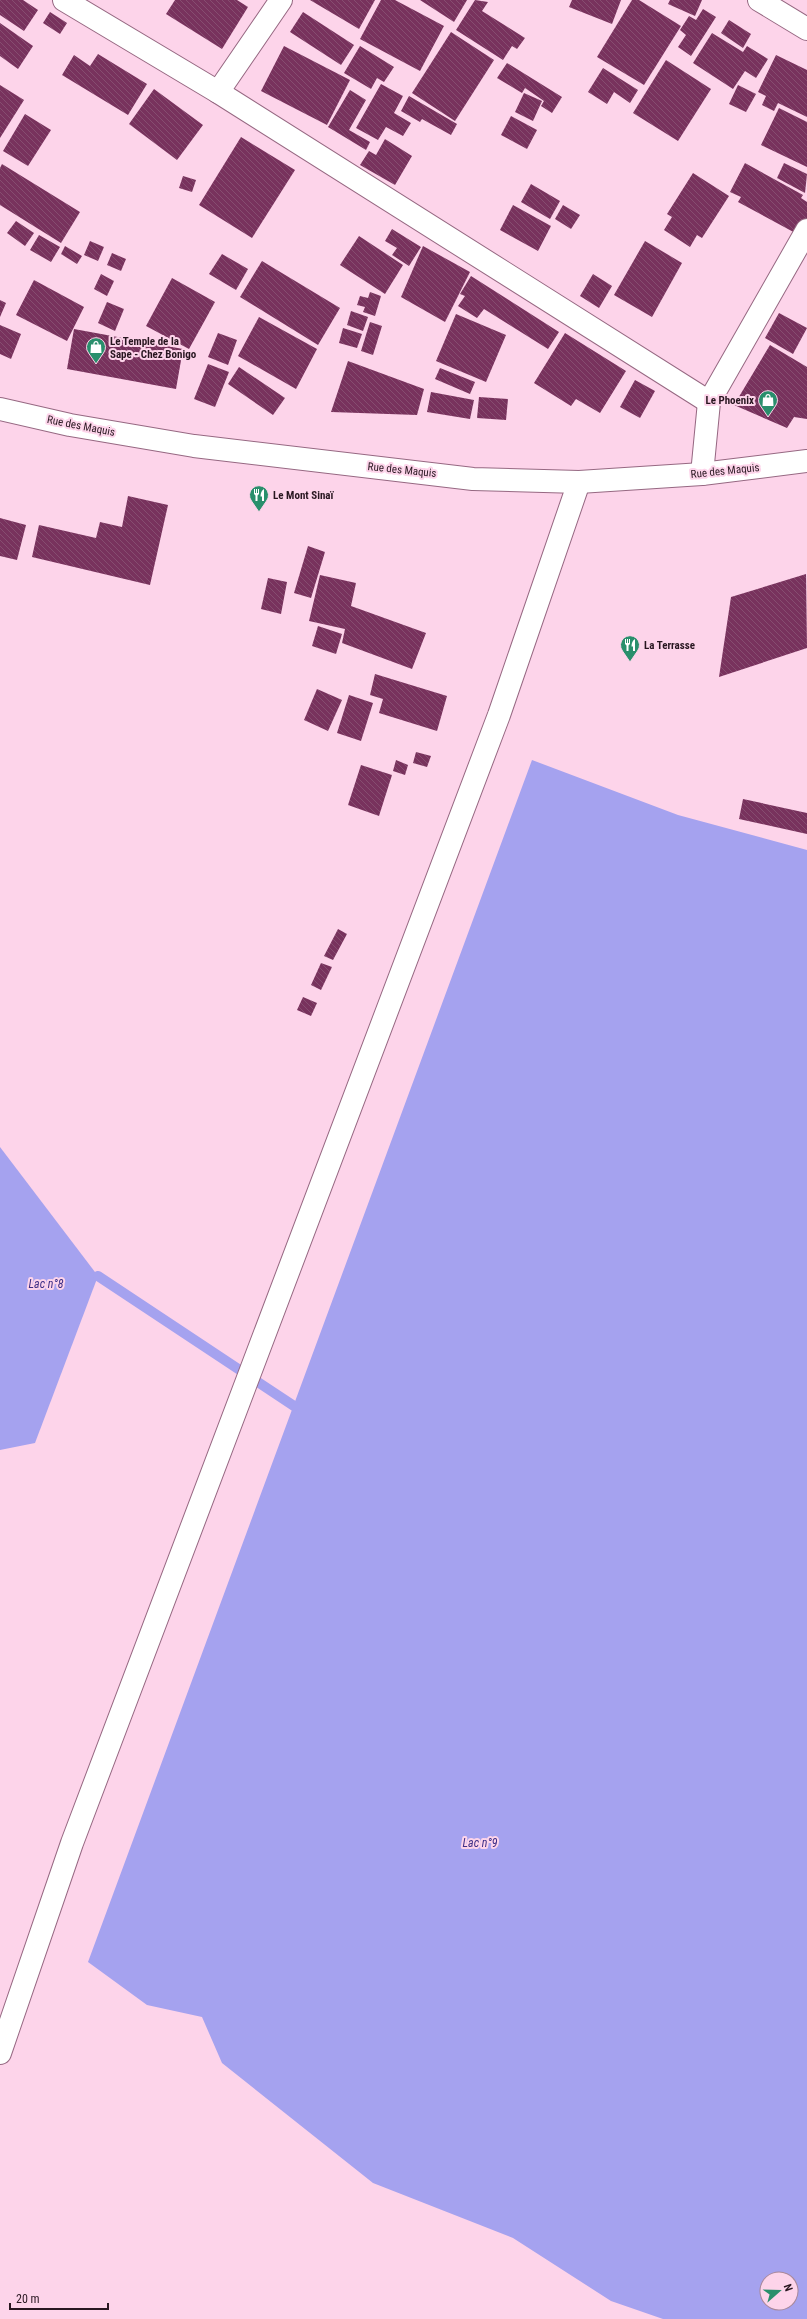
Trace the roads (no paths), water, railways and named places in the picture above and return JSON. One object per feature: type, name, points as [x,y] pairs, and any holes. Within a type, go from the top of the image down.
[{"type":"street","points":[[64,0],[218,92],[709,402]]},
{"type":"street","points":[[218,92],[281,0]]},
{"type":"street","points":[[759,0],[807,29]]},
{"type":"street","points":[[702,474],[709,402],[807,230]]},
{"type":"street","name":"Rue des Maquis","points":[[0,409],[70,425],[194,446],[473,479],[579,482],[702,474],[807,461]]},
{"type":"street","points":[[0,2053],[72,1844],[499,715],[579,482]]},
{"type":"water","name":"Lac n°9","points":[[532,760],[678,815],[807,850],[807,2319],[663,2319],[611,2301],[513,2238],[373,2183],[222,2063],[202,2017],[147,2005],[88,1962]]},
{"type":"water","name":"Lac n°8","points":[[0,1147],[98,1276],[35,1443],[0,1450]]},
{"type":"waterway","points":[[98,1276],[294,1406]]},
{"type":"place","name":"Le Temple de la Sape - Chez Bonigo","points":[[96,364]]},
{"type":"place","name":"Le Phoenix","points":[[768,417]]},
{"type":"place","name":"Le Mont Sinaï","points":[[259,512]]},
{"type":"place","name":"La Terrasse","points":[[630,662]]}]
